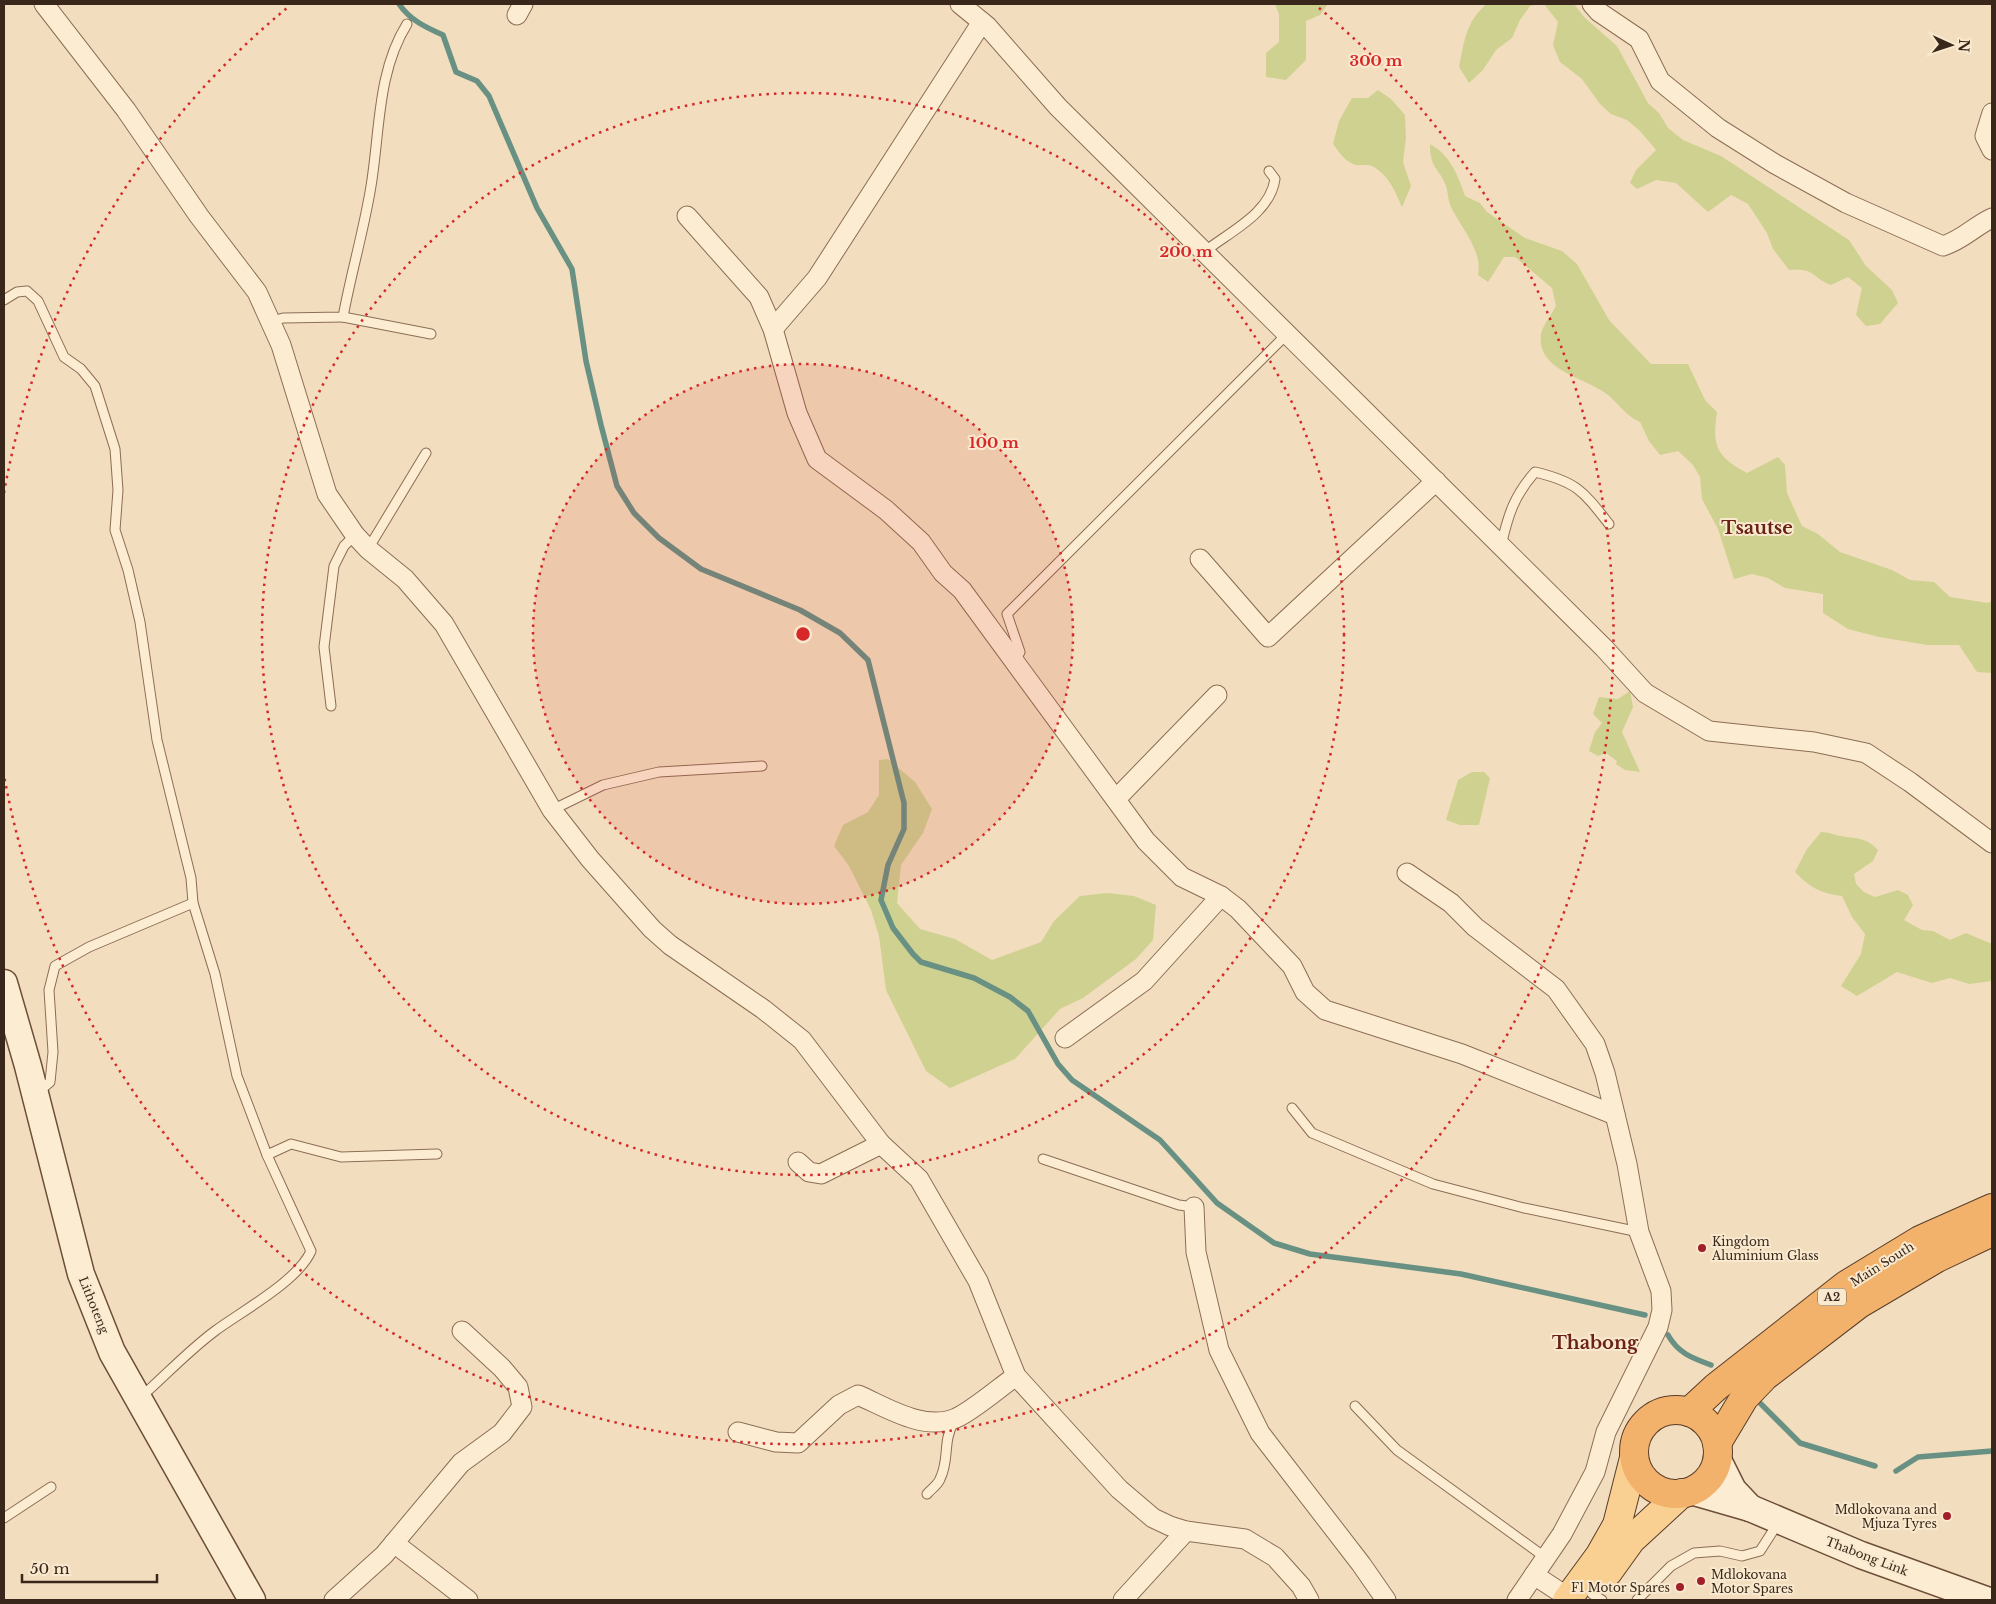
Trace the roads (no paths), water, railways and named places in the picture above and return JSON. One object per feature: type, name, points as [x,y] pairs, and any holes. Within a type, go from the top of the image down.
[{"type":"highway","name":"Main South","points":[[1689,1412],[1716,1387],[1846,1285],[1920,1240],[1992,1208]]},
{"type":"highway","name":"Main South","points":[[1686,1492],[1708,1478],[1717,1451],[1744,1398],[1765,1376],[1851,1310],[1937,1258],[1992,1232]]},
{"type":"highway","points":[[1686,1492],[1669,1493],[1656,1489],[1646,1482],[1638,1471],[1634,1458],[1634,1446],[1644,1424],[1665,1411],[1689,1412],[1707,1424],[1717,1451]]},
{"type":"main road","name":"Lithoteng","points":[[4,983],[81,1274],[112,1352],[252,1600]]},
{"type":"main road","points":[[1717,1451],[1733,1490],[1750,1508]]},
{"type":"main road","points":[[1583,1599],[1617,1525],[1634,1458]]},
{"type":"main road","points":[[1686,1492],[1750,1508]]},
{"type":"main road","name":"Main South","points":[[1583,1599],[1631,1540],[1686,1492]]},
{"type":"main road","name":"Thabong Link","points":[[1750,1508],[1861,1555],[1986,1600]]},
{"type":"street","points":[[44,4],[126,110],[199,216],[257,292],[269,322],[281,344],[294,380],[327,494],[361,542],[405,578],[444,624],[552,810],[590,859],[652,929],[677,950],[763,1010],[802,1040],[881,1144],[919,1179],[978,1281],[1016,1376],[1119,1489],[1154,1518],[1186,1531],[1244,1539],[1275,1557],[1301,1586],[1309,1600]]},
{"type":"street","points":[[960,4],[982,22],[1058,107],[1604,648],[1645,693],[1709,731],[1814,742],[1866,753],[1910,782],[1992,844]]},
{"type":"street","points":[[1592,4],[1599,12],[1639,39],[1660,81],[1718,128],[1775,164],[1846,203],[1943,246],[1960,240],[1976,225],[1992,218]]},
{"type":"street","points":[[773,329],[817,278],[982,22]]},
{"type":"street","points":[[1992,113],[1985,136],[1992,150]]},
{"type":"street","points":[[687,216],[759,298],[773,329],[797,413],[817,459],[886,510],[921,542],[943,572],[962,590],[1015,660],[1146,841],[1182,877],[1221,896],[1238,909],[1292,966],[1305,992],[1325,1010],[1462,1054],[1615,1115]]},
{"type":"street","points":[[1200,559],[1268,637],[1436,481]]},
{"type":"street","points":[[1116,799],[1217,695]]},
{"type":"street","points":[[1407,872],[1451,903],[1475,927],[1556,989],[1595,1044],[1605,1073],[1627,1164],[1638,1232],[1661,1291],[1662,1310],[1658,1327],[1606,1432],[1595,1472],[1562,1534],[1518,1600]]},
{"type":"street","points":[[1065,1038],[1144,981],[1221,896]]},
{"type":"street","points":[[798,1162],[809,1172],[822,1174],[881,1144]]},
{"type":"street","points":[[1194,1207],[1196,1252],[1219,1350],[1260,1433],[1361,1564],[1386,1600]]},
{"type":"street","points":[[334,1600],[384,1555],[461,1463],[502,1433],[522,1407],[518,1388],[502,1368],[462,1331]]},
{"type":"street","points":[[738,1432],[776,1442],[798,1443],[838,1405],[858,1394],[905,1416],[928,1422],[956,1419],[1016,1376]]},
{"type":"street","points":[[1123,1600],[1186,1531]]},
{"type":"street","points":[[394,1542],[468,1600]]},
{"type":"street","points":[[1534,1575],[1583,1599]]},
{"type":"lane","points":[[343,317],[371,187],[381,104],[388,68],[397,40],[408,24]]},
{"type":"lane","points":[[1204,252],[1221,238],[1247,222],[1258,209],[1273,189],[1275,179],[1269,171]]},
{"type":"lane","points":[[4,300],[17,292],[27,292],[38,301],[64,357],[80,369],[95,386],[115,449],[118,490],[115,530],[128,570],[140,622],[157,740],[191,878],[193,903],[215,974],[237,1076],[267,1155],[311,1251],[306,1263],[271,1292],[215,1331],[138,1399]]},
{"type":"lane","points":[[269,322],[282,318],[343,317],[431,334]]},
{"type":"lane","points":[[1015,660],[1020,652],[1007,614],[1287,334]]},
{"type":"lane","points":[[331,706],[324,647],[334,566],[344,546],[361,542],[426,453]]},
{"type":"lane","points":[[1501,547],[1508,514],[1521,487],[1535,472],[1562,478],[1585,494],[1609,524]]},
{"type":"lane","points":[[552,810],[603,785],[659,772],[762,766]]},
{"type":"lane","points":[[35,1095],[50,1082],[53,1052],[49,990],[55,966],[89,947],[193,903]]},
{"type":"lane","points":[[1292,1108],[1312,1134],[1433,1184],[1524,1208],[1638,1232]]},
{"type":"lane","points":[[267,1155],[291,1144],[341,1156],[438,1154]]},
{"type":"lane","points":[[1043,1159],[1179,1205],[1194,1207]]},
{"type":"lane","points":[[1355,1406],[1397,1450],[1546,1558]]},
{"type":"lane","points":[[927,1494],[940,1481],[946,1461],[945,1448],[949,1431],[956,1419]]},
{"type":"lane","points":[[4,1518],[51,1487]]},
{"type":"lane","points":[[1637,1600],[1671,1566],[1694,1553],[1720,1551],[1742,1556],[1760,1552],[1779,1521]]},
{"type":"waterway","points":[[399,4],[413,19],[443,35],[456,72],[477,81],[489,96],[537,208],[572,269],[586,361],[601,425],[617,486],[634,513],[659,538],[701,569],[800,610],[840,633],[868,660],[904,803],[904,829],[888,865],[881,900],[893,928],[913,954],[921,962],[974,978],[1010,997],[1028,1011],[1058,1064],[1072,1080],[1160,1140],[1217,1203],[1274,1243],[1310,1254],[1461,1274],[1645,1315]]},
{"type":"waterway","points":[[1668,1335],[1681,1351],[1711,1365]]},
{"type":"waterway","points":[[1761,1404],[1800,1443],[1875,1466]]},
{"type":"waterway","points":[[1896,1471],[1918,1457],[1992,1451]]},
{"type":"place","name":"Kingdom Aluminium Glass","points":[[1702,1248]]},
{"type":"place","name":"Mdlokovana and Mjuza Tyres","points":[[1947,1516]]},
{"type":"place","name":"Mdlokovana Motor Spares","points":[[1701,1581]]},
{"type":"place","name":"F1 Motor Spares","points":[[1680,1587]]},
{"type":"district","name":"Tsautse","points":[[1757,528]]},
{"type":"district","name":"Thabong","points":[[1595,1343]]}]
